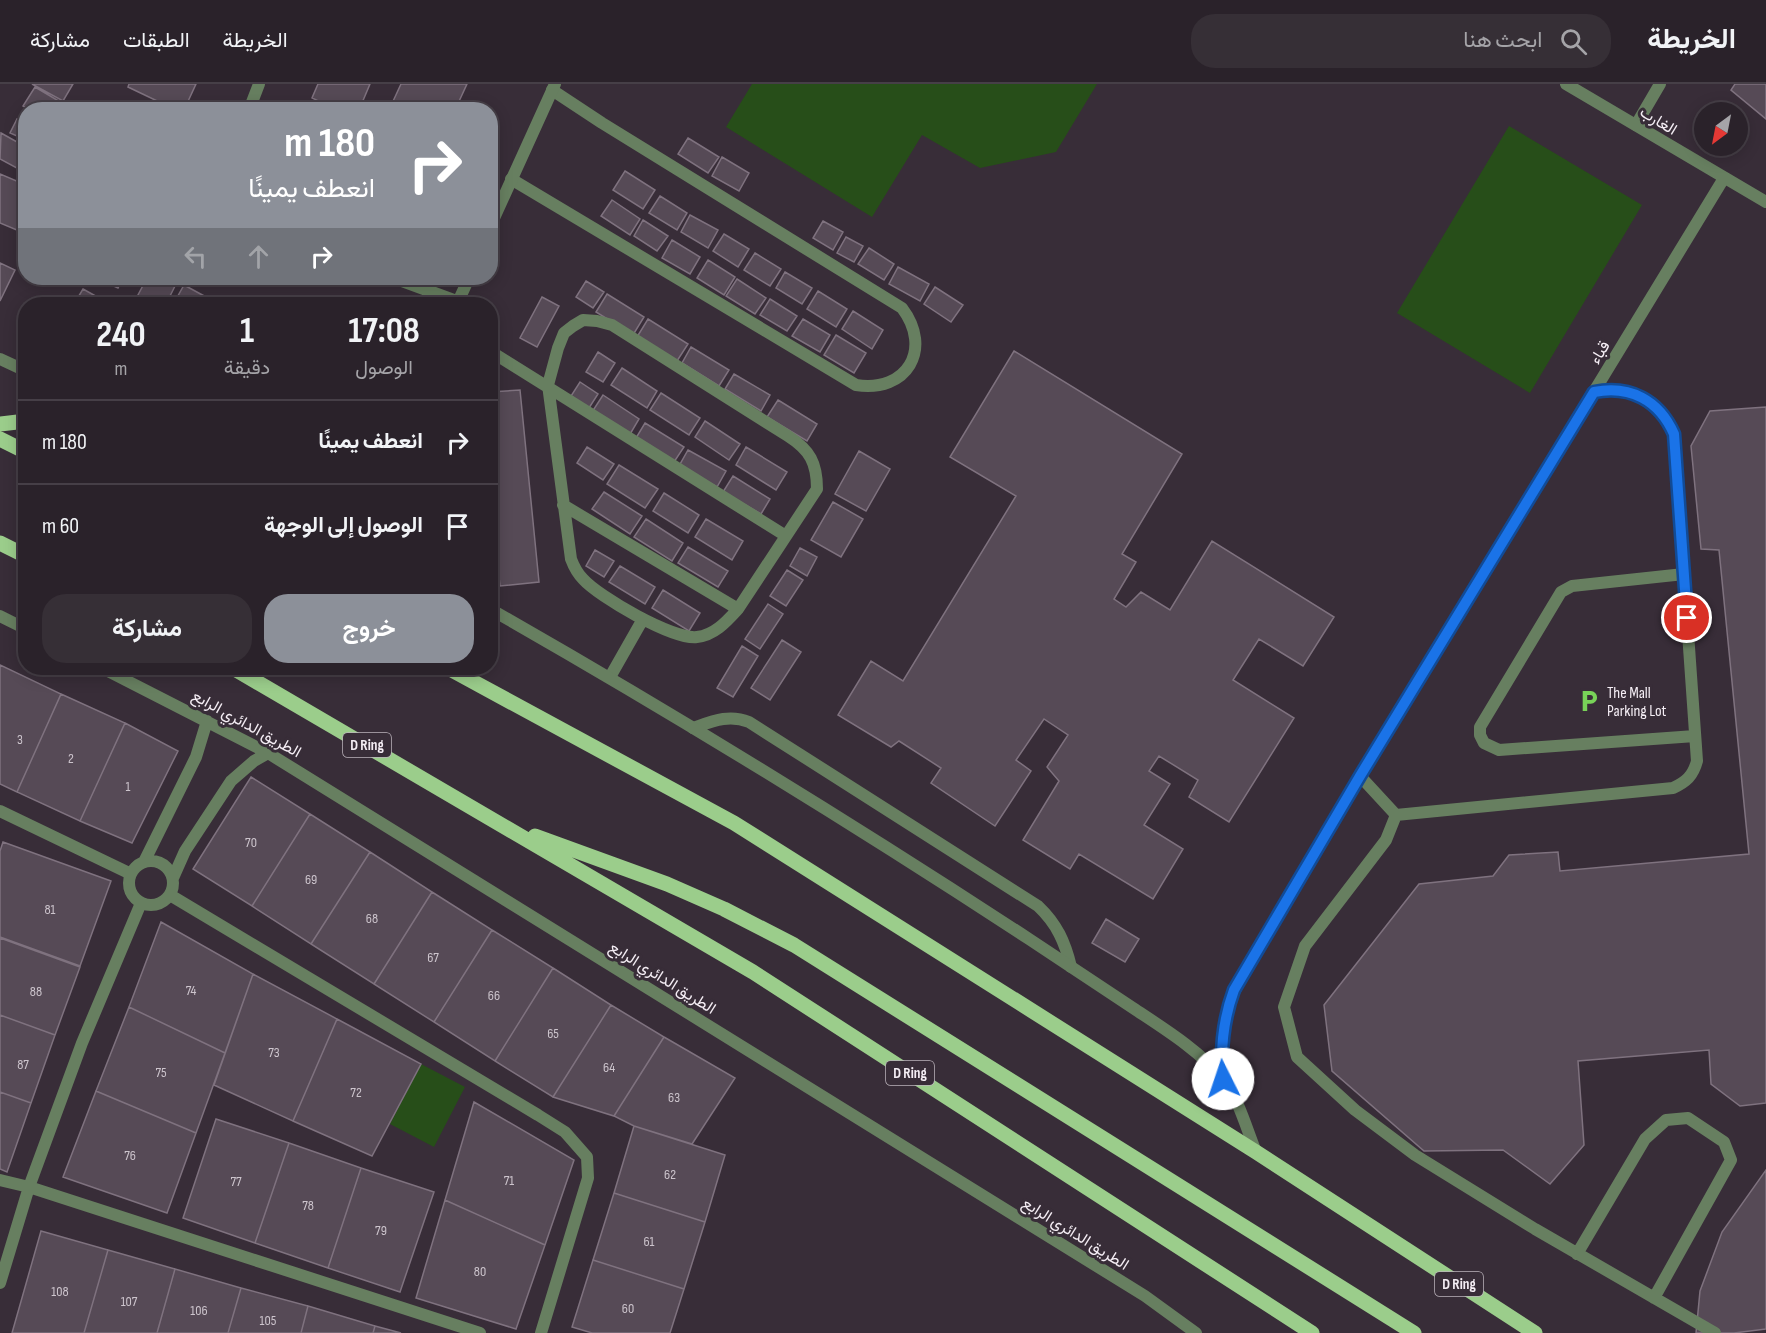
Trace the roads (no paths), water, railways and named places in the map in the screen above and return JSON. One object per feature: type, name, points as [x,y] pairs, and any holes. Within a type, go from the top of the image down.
[{"type":"main road","points":[[0,424],[18,422]]},
{"type":"main road","points":[[0,439],[18,448]]},
{"type":"main road","points":[[0,543],[18,552]]},
{"type":"main road","name":"D Ring","points":[[245,675],[753,972],[1312,1333]]},
{"type":"main road","name":"D Ring","points":[[461,675],[734,823],[1256,1152],[1535,1333]]},
{"type":"main road","points":[[501,824],[667,884],[724,909],[794,945],[1414,1333]]},
{"type":"street","points":[[252,102],[260,84]]},
{"type":"street","name":"الغارب","points":[[1566,84],[1724,178],[1765,199]]},
{"type":"street","points":[[1636,125],[1660,84]]},
{"type":"street","points":[[498,209],[511,179],[553,87],[602,123],[902,309],[911,321],[916,335],[916,351],[910,365],[900,377],[887,384],[871,387],[856,385],[511,179]]},
{"type":"street","name":"قباء","points":[[1223,1079],[1221,1039],[1234,990],[1360,776],[1724,178]]},
{"type":"street","points":[[412,285],[443,297]]},
{"type":"street","points":[[584,320],[612,325],[802,445],[812,458],[817,473],[817,489],[738,609],[713,632],[697,637],[681,636],[643,619],[592,587],[575,569],[568,547],[563,505],[548,385],[555,356],[564,333],[584,320]]},
{"type":"street","points":[[498,356],[786,536]]},
{"type":"street","points":[[0,359],[18,367]]},
{"type":"street","points":[[1396,815],[1673,788],[1690,778],[1694,770],[1697,761],[1674,434],[1668,421],[1648,400],[1636,394],[1608,389],[1594,392]]},
{"type":"street","points":[[563,505],[738,609]]},
{"type":"street","points":[[1684,574],[1572,586],[1561,592],[1480,727],[1480,735],[1484,743],[1500,750],[1695,736]]},
{"type":"street","points":[[498,614],[610,677],[693,728],[1071,967],[1157,1024],[1192,1050],[1223,1079],[1240,1110],[1256,1152]]},
{"type":"street","points":[[0,616],[18,625]]},
{"type":"street","points":[[610,677],[643,619]]},
{"type":"street","name":"الطريق الدائري الرابع","points":[[116,675],[268,753],[1135,1290],[1196,1333]]},
{"type":"street","points":[[693,728],[722,718],[733,717],[749,722],[1038,906],[1059,931],[1066,946],[1071,967]]},
{"type":"street","points":[[144,862],[196,756],[207,721]]},
{"type":"street","points":[[173,878],[169,870],[161,864],[153,861],[144,862],[131,874],[130,891],[134,898],[149,906],[165,902],[170,895],[173,878],[185,851],[231,781],[254,761],[268,753]]},
{"type":"street","points":[[1360,776],[1396,815]]},
{"type":"street","points":[[0,811],[131,874]]},
{"type":"street","points":[[1396,815],[1386,840],[1305,946],[1284,1007],[1297,1058],[1355,1110],[1415,1155],[1577,1254],[1715,1333]]},
{"type":"street","points":[[170,895],[538,1115],[565,1132],[587,1157],[588,1178],[541,1333]]},
{"type":"street","points":[[0,1283],[29,1187],[82,1043],[141,903]]},
{"type":"street","points":[[1577,1254],[1645,1139],[1666,1120],[1688,1118],[1724,1142],[1731,1160],[1654,1298]]},
{"type":"street","points":[[0,1180],[29,1187],[480,1333]]},
{"type":"place","name":"The Mall Parking Lot","points":[[1589,701]]}]
